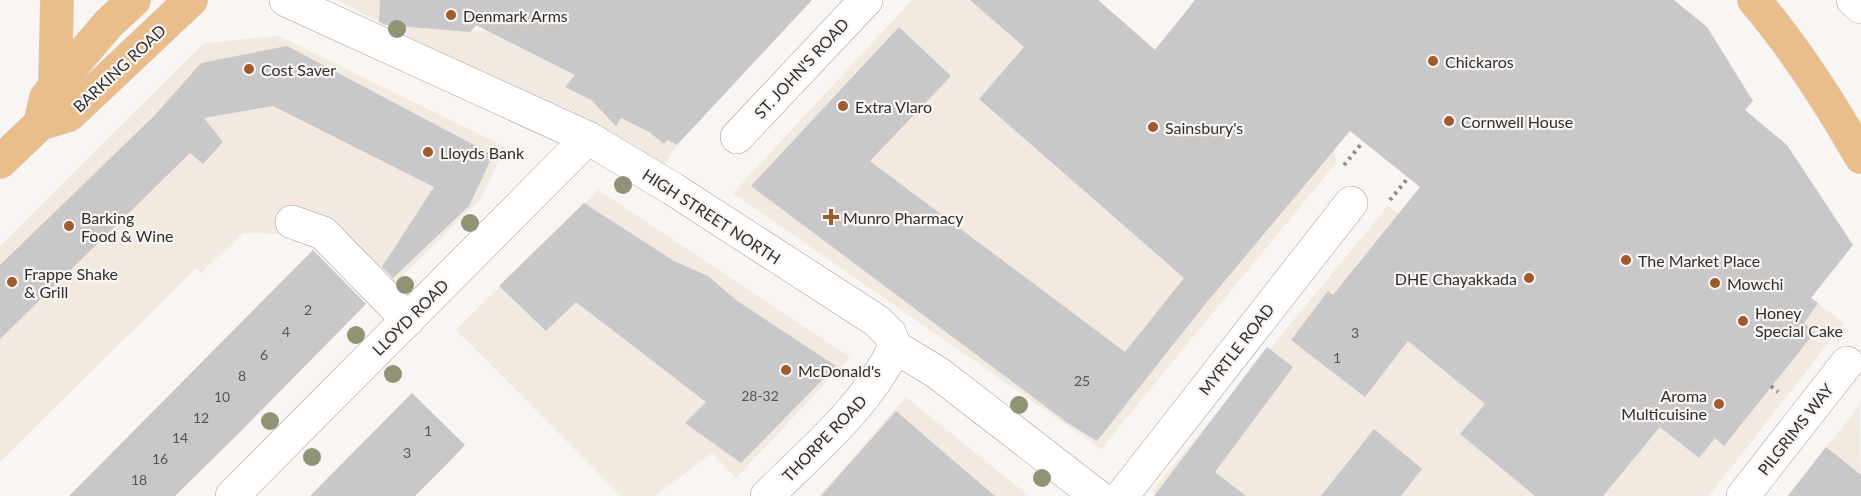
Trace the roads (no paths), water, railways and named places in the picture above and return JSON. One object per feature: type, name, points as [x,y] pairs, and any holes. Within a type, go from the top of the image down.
[{"type":"main road","points":[[55,86],[57,0]]},
{"type":"main road","name":"BARKING ROAD","points":[[40,124],[46,98],[55,86],[109,23],[134,0]]},
{"type":"main road","points":[[1754,0],[1784,36],[1823,91],[1861,157]]},
{"type":"main road","name":"BARKING ROAD","points":[[0,162],[40,124],[69,115],[179,3]]},
{"type":"street","name":"HIGH STREET NORTH","points":[[286,0],[588,138],[673,189],[877,321],[890,334],[895,347],[938,373],[1097,496]]},
{"type":"street","name":"ST. JOHN'S ROAD","points":[[737,136],[866,0]]},
{"type":"street","points":[[1853,0],[1861,7]]},
{"type":"street","name":"LLOYD ROAD","points":[[232,496],[588,138]]},
{"type":"street","name":"MYRTLE ROAD","points":[[1122,496],[1351,203]]},
{"type":"street","points":[[292,222],[322,233],[408,320]]},
{"type":"street","name":"THORPE ROAD","points":[[767,496],[863,400],[883,371],[895,347]]},
{"type":"street","name":"PILGRIMS WAY","points":[[1743,496],[1847,363]]},
{"type":"place","name":"Denmark Arms","points":[[451,15]]},
{"type":"place","name":"Chickaros","points":[[1433,61]]},
{"type":"place","name":"Cost Saver","points":[[249,69]]},
{"type":"place","name":"Extra Vlaro","points":[[843,106]]},
{"type":"place","name":"Cornwell House","points":[[1449,121]]},
{"type":"place","name":"Sainsbury's","points":[[1153,127]]},
{"type":"place","name":"Lloyds Bank","points":[[428,152]]},
{"type":"place","name":"Munro Pharmacy","points":[[831,217]]},
{"type":"place","name":"Barking Food & Wine","points":[[69,226]]},
{"type":"place","name":"The Market Place","points":[[1626,260]]},
{"type":"place","name":"DHE Chayakkada","points":[[1529,278]]},
{"type":"place","name":"Frappe Shake & Grill","points":[[12,282]]},
{"type":"place","name":"Mowchi","points":[[1715,283]]},
{"type":"place","name":"Honey Special Cake","points":[[1743,321]]},
{"type":"place","name":"McDonald's","points":[[786,370]]},
{"type":"place","name":"Aroma Multicuisine","points":[[1719,404]]}]
